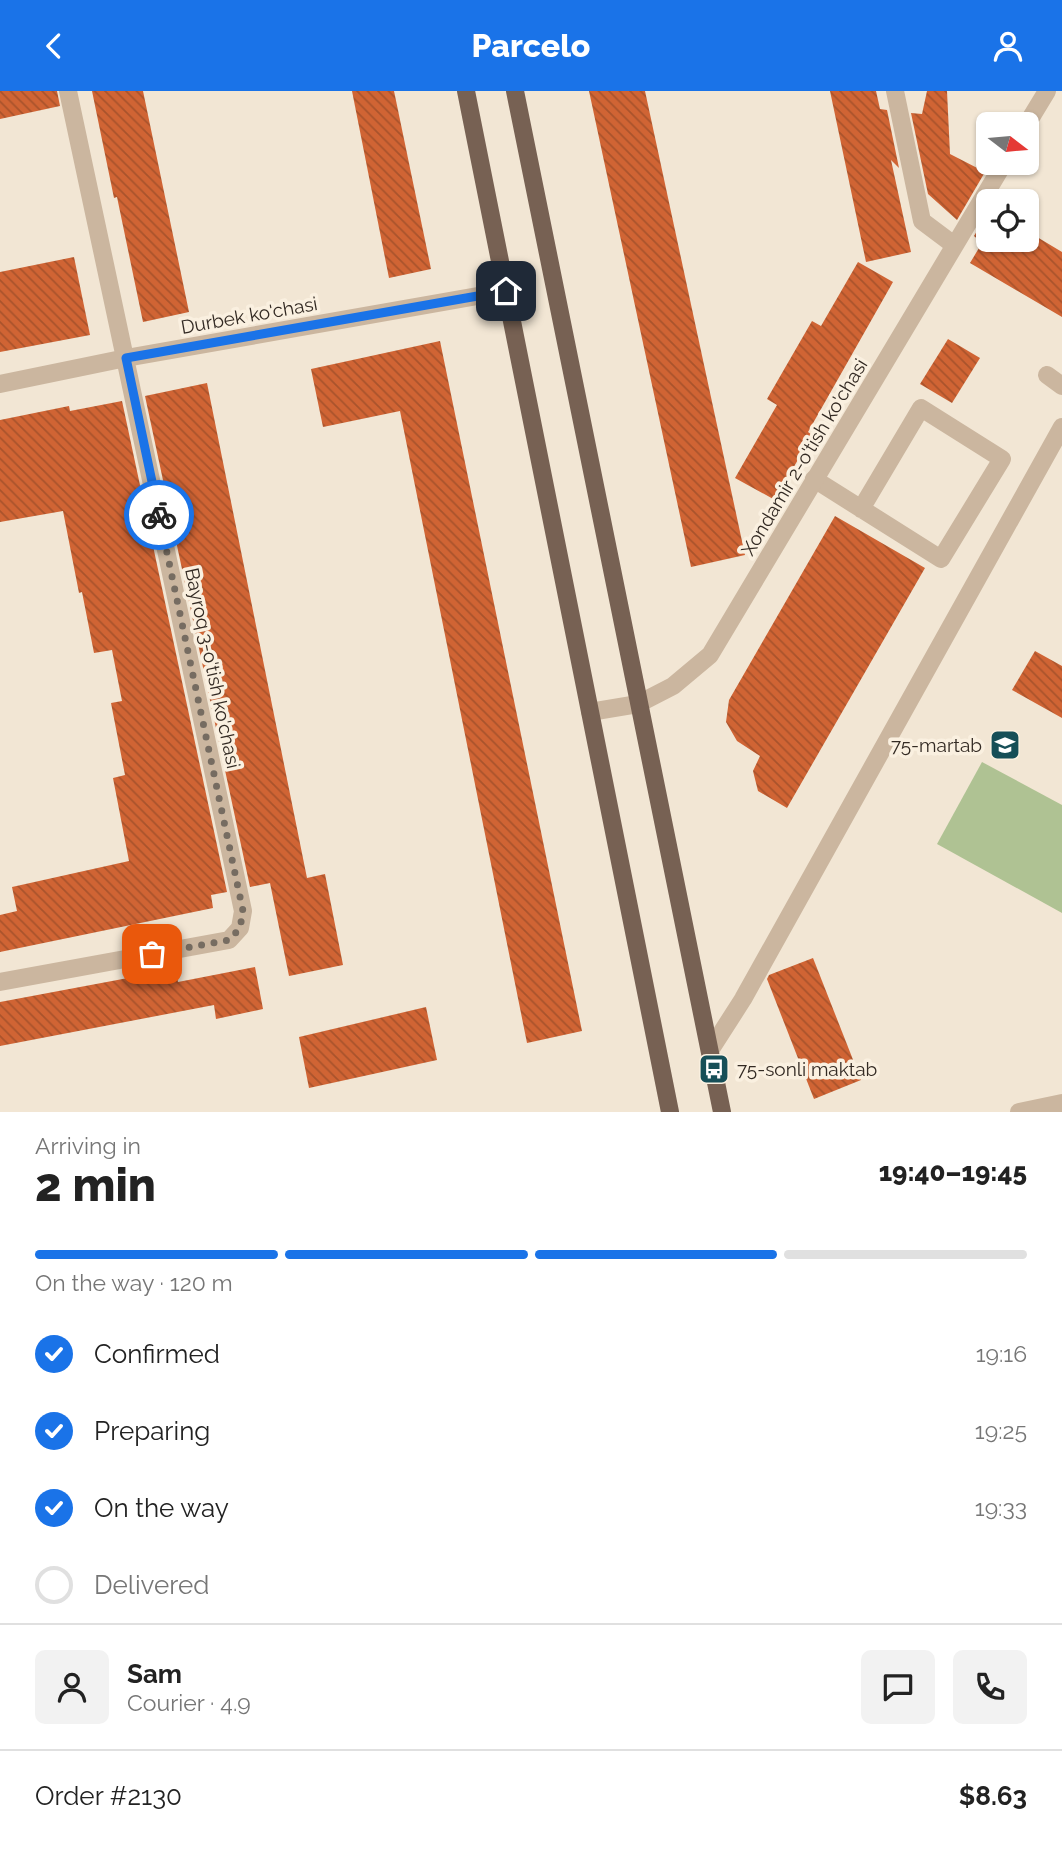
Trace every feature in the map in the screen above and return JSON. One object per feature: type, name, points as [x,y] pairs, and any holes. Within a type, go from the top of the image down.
[{"type":"main road","points":[[466,91],[670,1112]]},
{"type":"main road","points":[[515,91],[722,1112]]},
{"type":"street","name":"Bayroq 3-o'tish ko'chasi","points":[[0,982],[229,940],[240,928],[243,911],[68,91]]},
{"type":"street","points":[[895,91],[922,221],[954,245]]},
{"type":"street","points":[[1034,112],[1047,91]]},
{"type":"street","name":"Xondamir 2-o'tish ko'chasi","points":[[590,712],[638,704],[673,686],[710,655],[997,175]]},
{"type":"street","name":"Durbek ko'chasi","points":[[0,384],[126,358],[506,291]]},
{"type":"street","points":[[1047,375],[1062,386]]},
{"type":"street","points":[[814,479],[861,509],[941,559],[1002,459],[921,408],[861,509]]},
{"type":"street","points":[[711,1049],[743,999],[1062,427]]},
{"type":"street","points":[[1019,1112],[1062,1103]]},
{"type":"green space","points":[[982,762],[1062,805],[1062,913],[937,844]]},
{"type":"building","points":[[0,91],[57,91],[60,106],[0,119]]},
{"type":"building","points":[[92,91],[143,91],[189,312],[143,322]]},
{"type":"building","points":[[352,91],[394,91],[431,269],[389,278]]},
{"type":"building","points":[[589,91],[645,91],[745,555],[691,567]]},
{"type":"building","points":[[830,91],[876,91],[880,109],[887,110],[899,168],[891,160],[911,252],[866,262]]},
{"type":"building","points":[[927,91],[947,91],[950,154],[976,167],[976,175],[983,175],[957,220],[928,194],[911,113],[922,114]]},
{"type":"building","points":[[1039,238],[1062,252],[1062,317],[970,263],[977,252],[1039,252]]},
{"type":"building","points":[[74,257],[90,335],[0,352],[0,272]]},
{"type":"building","points":[[858,262],[893,282],[808,432],[812,435],[775,500],[735,478],[777,405],[767,399],[812,321],[821,326]]},
{"type":"building","points":[[948,339],[980,358],[952,403],[920,384]]},
{"type":"building","points":[[440,341],[582,1031],[527,1043],[400,411],[323,427],[311,369]]},
{"type":"building","points":[[207,383],[307,878],[325,874],[343,965],[289,976],[270,883],[250,887],[145,396]]},
{"type":"building","points":[[122,401],[227,892],[211,895],[213,908],[0,952],[0,915],[17,911],[12,887],[129,861],[113,778],[125,775],[111,703],[122,701],[112,650],[94,653],[63,511],[0,522],[0,420],[69,406],[70,411]]},
{"type":"building","points":[[835,516],[925,568],[787,808],[758,791],[753,771],[760,756],[737,741],[726,722],[729,700]]},
{"type":"building","points":[[1035,651],[1062,666],[1062,718],[1012,690]]},
{"type":"building","points":[[813,958],[861,1080],[814,1099],[767,979],[769,975]]},
{"type":"building","points":[[255,967],[263,1009],[216,1019],[214,1005],[0,1046],[0,1002],[176,969],[178,982]]},
{"type":"building","points":[[426,1007],[437,1060],[309,1088],[299,1037]]},
{"type":"way so far","points":[[152,954],[229,940],[240,928],[243,911],[159,515]]},
{"type":"place","name":"75-martab","points":[[1005,745]]},
{"type":"place","name":"75-sonli maktab","points":[[714,1069]]},
{"type":"route","points":[[159,515],[126,358],[506,291]]}]
